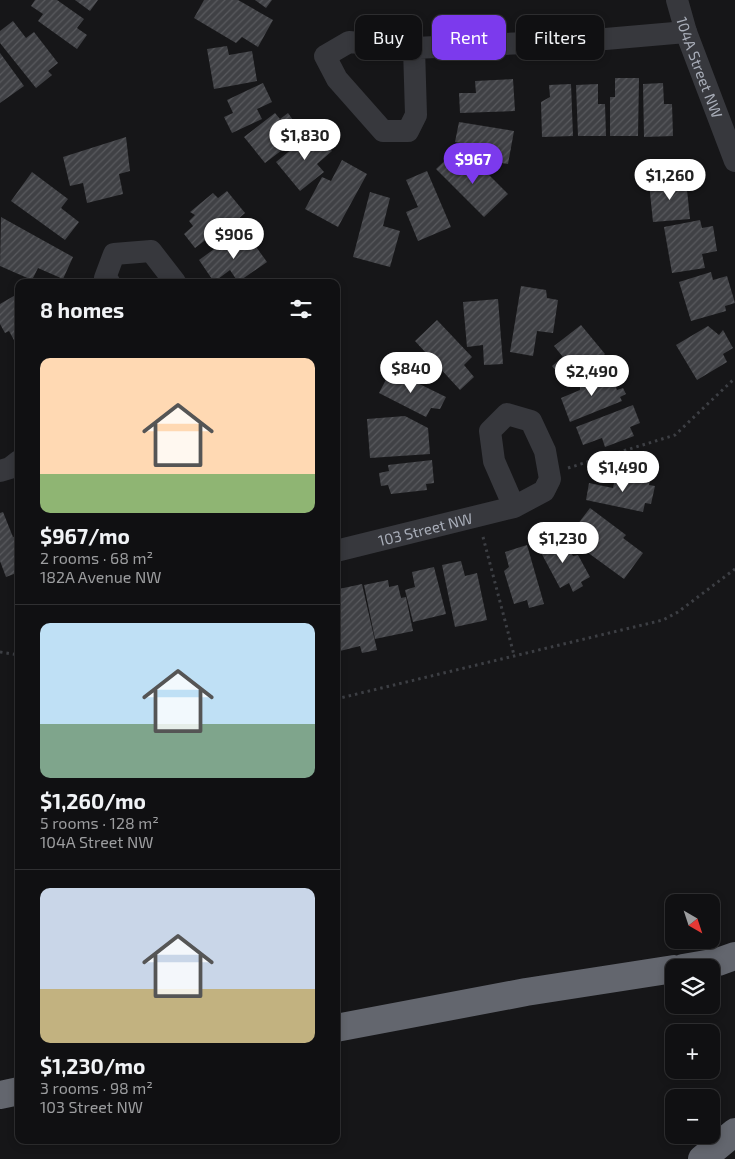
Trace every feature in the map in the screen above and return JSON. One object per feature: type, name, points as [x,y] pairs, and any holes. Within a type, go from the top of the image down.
[{"type":"highway","points":[[720,961],[735,956]]},
{"type":"highway","points":[[340,1027],[526,992],[665,970]]},
{"type":"highway","points":[[0,1095],[15,1092]]},
{"type":"highway","points":[[702,1159],[735,1132]]},
{"type":"street","name":"104A Street NW","points":[[677,0],[686,32],[735,161]]},
{"type":"street","points":[[422,48],[594,40],[686,32]]},
{"type":"street","points":[[349,42],[414,48],[416,114],[408,131],[384,131],[337,79],[325,56],[349,42]]},
{"type":"street","points":[[106,279],[114,254],[151,251],[173,279]]},
{"type":"street","points":[[514,507],[494,461],[490,431],[506,414],[532,421],[545,451],[550,474]]},
{"type":"street","points":[[0,471],[15,465]]},
{"type":"street","name":"103 Street NW","points":[[340,550],[514,507],[544,491],[550,479],[550,474]]},
{"type":"path","points":[[550,474],[674,435],[735,378]]},
{"type":"path","points":[[478,516],[514,655]]},
{"type":"path","points":[[340,697],[663,620],[678,612],[735,569]]},
{"type":"path","points":[[0,652],[15,654]]},
{"type":"building","points":[[35,0],[57,0],[84,19],[77,28],[87,35],[77,49],[38,21],[43,14],[31,6]]},
{"type":"building","points":[[75,0],[98,0],[90,11]]},
{"type":"building","points":[[204,0],[238,0],[273,20],[258,47],[242,37],[236,43],[194,18]]},
{"type":"building","points":[[255,0],[272,0],[266,8]]},
{"type":"building","points":[[13,21],[26,38],[34,32],[58,63],[48,71],[52,75],[36,88],[0,43],[0,31]]},
{"type":"building","points":[[227,46],[229,55],[252,51],[257,81],[214,89],[207,49]]},
{"type":"building","points":[[0,53],[24,86],[0,103]]},
{"type":"building","points":[[615,78],[639,78],[638,136],[610,136],[610,97],[615,97]]},
{"type":"building","points":[[513,79],[515,111],[460,113],[459,93],[476,93],[475,81]]},
{"type":"building","points":[[263,83],[272,102],[257,109],[262,119],[232,133],[224,117],[233,113],[227,100]]},
{"type":"building","points":[[663,83],[664,104],[672,104],[673,136],[644,137],[643,84]]},
{"type":"building","points":[[571,84],[573,136],[542,137],[541,102],[550,97],[549,85]]},
{"type":"building","points":[[598,84],[598,104],[605,104],[606,136],[578,136],[576,85]]},
{"type":"building","points":[[275,113],[280,119],[288,113],[303,134],[265,163],[244,137]]},
{"type":"building","points":[[459,122],[514,131],[508,164],[469,158],[471,145],[455,142]]},
{"type":"building","points":[[315,130],[332,151],[317,164],[324,172],[300,191],[276,162]]},
{"type":"building","points":[[126,137],[130,171],[119,174],[123,194],[87,203],[83,183],[70,186],[63,157]]},
{"type":"building","points":[[452,154],[466,168],[477,163],[508,194],[484,217],[436,169]]},
{"type":"building","points":[[342,160],[367,174],[338,227],[305,209],[322,177],[331,181]]},
{"type":"building","points":[[427,171],[451,227],[418,241],[406,212],[418,207],[406,180]]},
{"type":"building","points":[[32,172],[68,199],[61,208],[79,222],[65,240],[11,201]]},
{"type":"building","points":[[686,180],[690,219],[653,222],[649,183]]},
{"type":"building","points":[[227,191],[245,213],[217,238],[212,235],[195,248],[184,234],[193,226],[189,221],[195,215],[190,212],[213,193],[218,198]]},
{"type":"building","points":[[370,192],[390,198],[383,226],[400,231],[390,267],[353,257]]},
{"type":"building","points":[[1,217],[73,257],[63,279],[38,268],[32,279],[30,279],[0,266]]},
{"type":"building","points":[[700,220],[702,228],[713,226],[717,251],[702,254],[705,268],[672,273],[664,227]]},
{"type":"building","points":[[246,233],[267,262],[242,279],[236,279],[230,270],[218,279],[212,279],[199,260],[221,244],[224,249]]},
{"type":"building","points":[[711,272],[713,280],[727,276],[735,303],[725,306],[726,311],[691,321],[679,282]]},
{"type":"building","points":[[521,286],[546,290],[547,298],[558,300],[553,333],[537,331],[533,356],[510,352]]},
{"type":"building","points":[[15,295],[15,342],[9,331],[5,333],[0,324],[0,304]]},
{"type":"building","points":[[498,299],[503,364],[484,365],[483,345],[467,347],[463,302]]},
{"type":"building","points":[[437,320],[472,357],[464,365],[474,377],[460,390],[415,341]]},
{"type":"building","points":[[581,325],[605,354],[567,384],[552,366],[563,357],[554,346]]},
{"type":"building","points":[[708,326],[719,335],[723,330],[733,348],[723,354],[727,362],[697,380],[676,345]]},
{"type":"building","points":[[391,370],[446,397],[440,409],[431,408],[426,417],[379,393]]},
{"type":"building","points":[[609,372],[617,390],[623,388],[626,394],[620,397],[622,401],[570,422],[561,398],[580,390],[580,384]]},
{"type":"building","points":[[633,405],[640,423],[630,427],[634,436],[605,447],[602,438],[583,445],[576,427]]},
{"type":"building","points":[[405,416],[428,428],[430,454],[370,458],[367,419]]},
{"type":"building","points":[[340,447],[341,447],[340,481]]},
{"type":"building","points":[[432,460],[434,483],[426,484],[427,490],[391,494],[388,485],[381,486],[379,473],[389,471],[388,465]]},
{"type":"building","points":[[616,473],[650,480],[649,485],[655,486],[651,504],[645,503],[643,512],[586,500],[589,483],[613,488]]},
{"type":"building","points":[[590,508],[626,535],[623,538],[643,553],[624,579],[587,552],[593,543],[574,529]]},
{"type":"building","points":[[3,512],[13,537],[15,536],[15,574],[6,577],[0,561],[0,513]]},
{"type":"building","points":[[555,535],[562,548],[568,546],[573,556],[578,555],[590,577],[581,582],[583,586],[573,592],[569,583],[560,588],[537,545]]},
{"type":"building","points":[[527,545],[544,604],[529,608],[527,600],[514,604],[504,571],[509,567],[505,552]]},
{"type":"building","points":[[461,561],[465,576],[477,573],[487,620],[455,627],[442,565]]},
{"type":"building","points":[[434,567],[446,614],[413,622],[405,590],[415,587],[412,572]]},
{"type":"building","points":[[388,580],[389,587],[398,585],[401,598],[406,597],[413,631],[375,639],[364,585]]},
{"type":"building","points":[[362,584],[377,650],[362,653],[360,646],[340,651],[340,589]]}]
